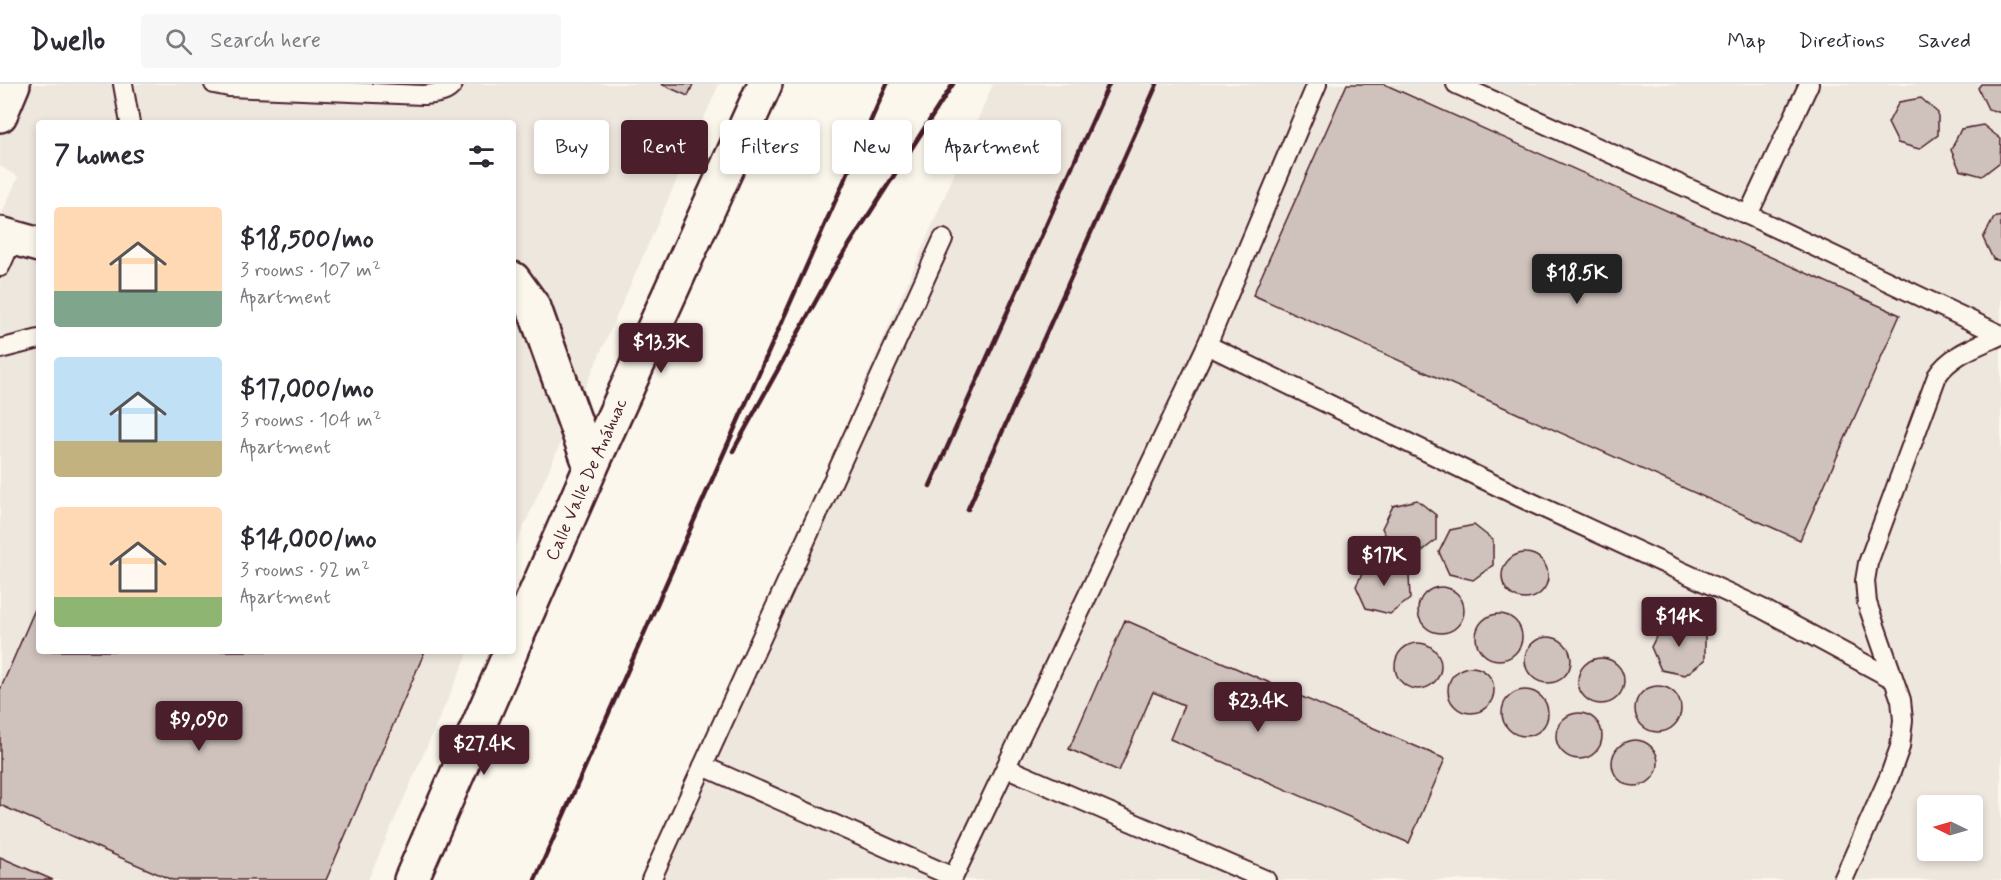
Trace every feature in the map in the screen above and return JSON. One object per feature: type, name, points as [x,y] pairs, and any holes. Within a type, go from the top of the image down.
[{"type":"street","points":[[0,115],[13,84]]},
{"type":"street","name":"Calle Valle De Anáhuac","points":[[516,638],[591,466],[765,84]]},
{"type":"street","points":[[516,283],[534,308],[591,466]]},
{"type":"street","points":[[411,880],[510,654]]},
{"type":"lane","points":[[123,84],[129,120]]},
{"type":"lane","points":[[214,84],[229,87],[423,95],[438,94],[451,88],[453,84]]},
{"type":"lane","points":[[703,766],[952,879],[1207,345],[1317,84]]},
{"type":"lane","points":[[1456,84],[1748,215],[2001,335]]},
{"type":"lane","points":[[1748,215],[1809,84]]},
{"type":"lane","points":[[651,880],[943,239]]},
{"type":"lane","points":[[1843,880],[1890,775],[1900,747],[1903,720],[1901,700],[1867,603],[1865,581],[1869,563],[1937,376],[1952,359],[2001,335]]},
{"type":"lane","points":[[0,349],[36,340]]},
{"type":"lane","points":[[1207,345],[1524,499],[1761,608],[1893,679]]},
{"type":"lane","points":[[1007,768],[1266,880]]},
{"type":"shaded area","points":[[0,84],[719,84],[703,120],[621,120],[621,174],[679,174],[516,544],[516,120],[36,120],[36,654],[468,654],[368,880],[0,880],[0,218],[18,177],[0,166]]},
{"type":"shaded area","points":[[993,84],[2001,84],[2001,880],[650,880],[954,174],[1061,174],[1061,120],[977,120]]},
{"type":"building","points":[[661,84],[693,84],[688,96]]},
{"type":"building","points":[[1347,84],[1384,84],[1900,315],[1800,540],[1253,295]]},
{"type":"building","points":[[1981,84],[2001,84],[2001,113],[1988,109],[1978,88]]},
{"type":"building","points":[[1921,98],[1938,113],[1938,135],[1919,149],[1898,143],[1888,123],[1899,102]]},
{"type":"building","points":[[1983,125],[2001,139],[2000,162],[1982,176],[1960,170],[1951,150],[1961,129]]},
{"type":"building","points":[[2001,216],[2001,261],[1993,259],[1983,238],[1994,218]]},
{"type":"building","points":[[1417,500],[1436,515],[1436,540],[1417,555],[1393,550],[1382,528],[1393,506]]},
{"type":"building","points":[[1474,525],[1493,540],[1493,565],[1473,580],[1449,574],[1439,552],[1450,530]]},
{"type":"building","points":[[1525,553],[1541,560],[1548,576],[1541,592],[1525,599],[1509,592],[1502,576],[1509,560]]},
{"type":"building","points":[[1390,559],[1409,574],[1410,599],[1390,614],[1366,608],[1356,586],[1367,564]]},
{"type":"building","points":[[1441,587],[1457,594],[1464,610],[1457,626],[1441,633],[1425,626],[1418,610],[1425,594]]},
{"type":"building","points":[[36,607],[36,654],[424,654],[326,880],[172,880],[0,805],[0,690]]},
{"type":"building","points":[[1499,614],[1515,621],[1522,637],[1515,653],[1499,660],[1483,653],[1476,637],[1483,621]]},
{"type":"building","points":[[1125,620],[1445,759],[1409,843],[1170,739],[1184,705],[1153,692],[1119,771],[1069,749]]},
{"type":"building","points":[[1686,620],[1705,635],[1705,660],[1685,675],[1661,670],[1651,647],[1662,625]]},
{"type":"building","points":[[1548,637],[1564,644],[1571,660],[1564,676],[1548,683],[1532,676],[1525,660],[1532,644]]},
{"type":"building","points":[[1418,643],[1434,650],[1441,666],[1434,682],[1418,689],[1402,682],[1395,666],[1402,650]]},
{"type":"building","points":[[1601,658],[1617,665],[1624,681],[1617,697],[1601,704],[1585,697],[1578,681],[1585,665]]},
{"type":"building","points":[[1471,667],[1487,674],[1494,690],[1487,706],[1471,713],[1455,706],[1448,690],[1455,674]]},
{"type":"building","points":[[1658,686],[1674,693],[1681,709],[1674,725],[1658,732],[1642,725],[1635,709],[1642,693]]},
{"type":"building","points":[[1525,690],[1541,697],[1548,713],[1541,729],[1525,736],[1509,729],[1502,713],[1509,697]]},
{"type":"building","points":[[1579,713],[1595,720],[1602,736],[1595,752],[1579,759],[1563,752],[1556,736],[1563,720]]},
{"type":"building","points":[[1635,740],[1651,747],[1658,763],[1651,779],[1635,786],[1619,779],[1612,763],[1619,747]]},
{"type":"building","points":[[0,857],[53,880],[0,880]]},
{"type":"railway","points":[[535,880],[887,84]]},
{"type":"railway","points":[[733,451],[833,270],[953,84]]},
{"type":"railway","points":[[930,486],[1109,84]]},
{"type":"railway","points":[[968,509],[1157,84]]}]
